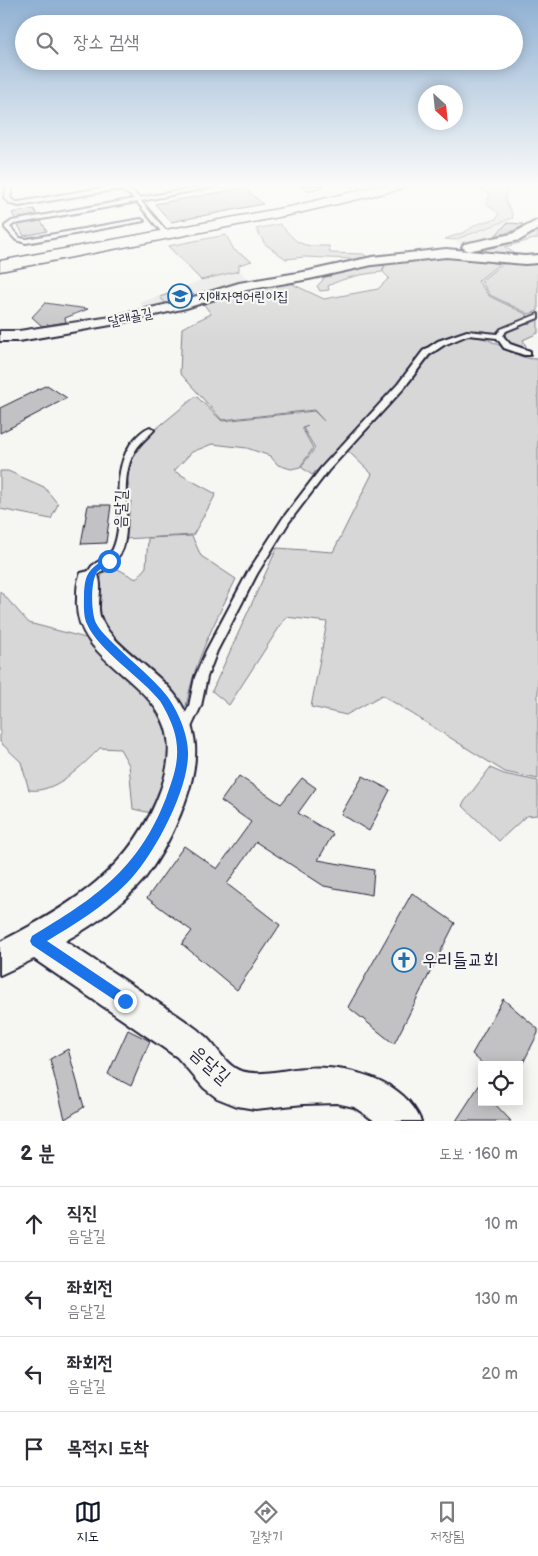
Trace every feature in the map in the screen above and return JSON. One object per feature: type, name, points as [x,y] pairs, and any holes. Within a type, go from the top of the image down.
[{"type":"street","points":[[0,266],[144,238]]},
{"type":"street","name":"달래골길","points":[[434,254],[510,238]]},
{"type":"street","name":"달래골길","points":[[0,336],[19,336],[111,321],[181,305],[240,287],[302,277],[372,260],[457,253],[525,260],[538,259]]},
{"type":"street","name":"음달길","points":[[0,959],[36,941],[88,909],[123,879],[146,850],[164,817],[181,773],[183,754],[181,738],[163,698],[101,637],[91,623],[88,601],[89,578]]},
{"type":"street","name":"음달길","points":[[36,941],[192,1047],[217,1076],[235,1088],[255,1091],[334,1084],[360,1090],[385,1104],[403,1121]]},
{"type":"lane","points":[[17,238],[26,241],[41,238]]},
{"type":"lane","points":[[499,336],[503,330],[538,316]]},
{"type":"lane","points":[[181,738],[195,706],[202,677],[212,651],[248,581],[277,532],[314,484],[401,386],[426,353],[441,343],[467,333],[499,336],[507,346],[527,353]]},
{"type":"lane","name":"음달길","points":[[89,578],[95,569],[109,561],[117,551],[122,530],[122,469],[127,456],[138,441],[150,430]]},
{"type":"shaded area","points":[[209,238],[228,238],[234,250],[252,261],[239,265],[239,271],[201,280],[168,246]]},
{"type":"shaded area","points":[[262,238],[293,238],[306,245],[329,246],[330,253],[363,254],[368,257],[352,259],[304,257],[286,259],[265,244]]},
{"type":"shaded area","points":[[459,238],[497,238],[466,246],[459,245],[455,240]]},
{"type":"shaded area","points":[[537,238],[505,247],[520,257],[488,254],[484,248],[519,239]]},
{"type":"shaded area","points":[[435,257],[471,259],[499,264],[478,281],[489,296],[528,315],[518,324],[501,329],[495,333],[478,330],[466,331],[437,342],[367,420],[312,475],[301,467],[315,448],[303,428],[308,426],[302,428],[313,448],[300,467],[291,469],[278,465],[270,456],[247,448],[212,444],[192,452],[174,471],[216,494],[193,535],[125,539],[131,502],[126,468],[131,456],[145,438],[196,396],[222,421],[314,411],[324,421],[314,410],[222,420],[180,373],[182,328],[211,314],[203,303],[258,287],[290,283],[324,299],[378,289],[389,278],[383,272],[386,262]]},
{"type":"shaded area","points":[[385,262],[382,272],[341,280],[328,286],[329,290],[320,291],[317,286],[323,280],[322,276]]},
{"type":"shaded area","points":[[538,262],[538,311],[529,314],[490,295],[481,281],[502,264]]},
{"type":"shaded area","name":"지애자연어린이집","points":[[240,271],[251,282],[219,289],[180,303],[145,310],[140,303],[202,280]]},
{"type":"shaded area","points":[[187,287],[195,296],[167,305],[160,297]]},
{"type":"shaded area","points":[[538,320],[538,333],[523,340],[528,351],[515,346],[505,336],[508,332]]},
{"type":"shaded area","points":[[469,335],[490,341],[520,356],[538,359],[538,779],[505,772],[382,695],[346,715],[311,707],[327,622],[286,617],[229,705],[212,691],[277,548],[333,552],[372,474],[348,451],[438,350],[456,339]]},
{"type":"shaded area","points":[[0,471],[8,471],[44,487],[58,504],[51,519],[0,509]]},
{"type":"shaded area","points":[[192,536],[201,556],[236,579],[200,656],[186,706],[177,712],[120,650],[101,625],[96,614],[97,602],[103,573],[116,568],[136,579],[146,567],[148,538]]},
{"type":"shaded area","points":[[0,591],[29,623],[97,641],[158,702],[175,741],[156,814],[133,809],[129,765],[120,749],[100,748],[59,783],[39,790],[29,790],[21,762],[0,742]]},
{"type":"shaded area","points":[[490,768],[504,774],[538,781],[538,815],[526,816],[499,841],[462,805]]},
{"type":"building","points":[[45,303],[88,309],[65,318],[66,322],[42,326],[32,317]]},
{"type":"building","points":[[47,385],[67,398],[0,433],[0,408]]},
{"type":"building","points":[[88,505],[111,505],[106,543],[81,544]]},
{"type":"building","points":[[239,776],[281,804],[302,778],[316,788],[298,813],[333,834],[318,860],[374,870],[372,895],[324,886],[256,842],[227,884],[280,925],[237,990],[182,944],[192,931],[147,898],[184,846],[217,869],[251,822],[221,801]]},
{"type":"building","points":[[363,776],[390,790],[369,831],[341,814]]},
{"type":"building","points":[[412,893],[455,923],[394,1044],[348,1007]]},
{"type":"building","points":[[503,999],[538,1029],[538,1033],[523,1063],[523,1061],[480,1061],[472,1054]]},
{"type":"building","points":[[128,1030],[150,1041],[131,1086],[108,1074]]},
{"type":"building","points":[[68,1049],[84,1107],[65,1119],[50,1059]]},
{"type":"building","points":[[478,1087],[478,1106],[497,1106],[511,1121],[456,1121]]},
{"type":"place","name":"지애자연어린이집","points":[[180,296]]},
{"type":"place","name":"우리들교회","points":[[404,960]]},
{"type":"route","points":[[109,561],[95,569],[89,578],[88,601],[91,623],[101,637],[163,698],[181,738],[183,754],[181,773],[164,817],[146,850],[123,879],[88,909],[36,941],[125,1001]]}]
